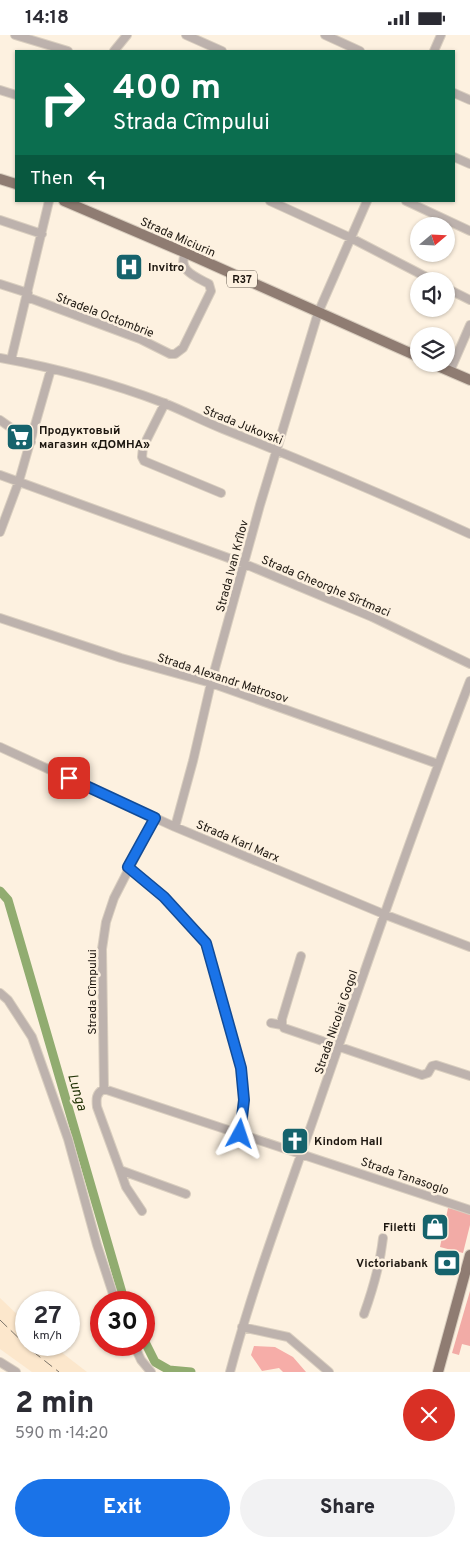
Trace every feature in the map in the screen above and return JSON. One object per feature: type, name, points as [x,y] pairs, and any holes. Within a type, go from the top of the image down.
[{"type":"main road","points":[[0,179],[15,184]]},
{"type":"main road","name":"Strada Miciurin","points":[[66,202],[410,353]]},
{"type":"main road","points":[[452,372],[470,380]]},
{"type":"main road","points":[[438,1372],[470,1255]]},
{"type":"street","points":[[15,35],[65,50]]},
{"type":"street","points":[[115,50],[127,35]]},
{"type":"street","points":[[186,35],[220,50]]},
{"type":"street","points":[[325,35],[358,50]]},
{"type":"street","points":[[434,50],[441,35]]},
{"type":"street","points":[[0,90],[15,95]]},
{"type":"street","points":[[455,93],[470,100]]},
{"type":"street","points":[[455,157],[470,164]]},
{"type":"street","points":[[11,360],[49,202]]},
{"type":"street","points":[[272,202],[351,238],[417,272]]},
{"type":"street","name":"Strada Ivan Krîlov","points":[[175,827],[211,683],[260,505],[318,313],[366,202]]},
{"type":"street","points":[[408,202],[470,231]]},
{"type":"street","points":[[0,220],[42,233]]},
{"type":"street","name":"Stradela Octombrie","points":[[0,284],[140,339],[170,354],[175,354],[183,348],[211,291],[208,284],[186,269],[183,259],[186,253]]},
{"type":"street","points":[[455,292],[470,300]]},
{"type":"street","points":[[455,360],[470,325]]},
{"type":"street","name":"Strada Jukovski","points":[[0,358],[34,364],[111,385],[165,403],[220,428],[402,503],[470,534]]},
{"type":"street","points":[[0,532],[19,481],[51,369]]},
{"type":"street","points":[[165,403],[143,447],[142,457],[144,461],[221,493]]},
{"type":"street","points":[[0,420],[31,442]]},
{"type":"street","name":"Strada Gheorghe Sîrtmaci","points":[[0,475],[245,564],[372,617],[470,664]]},
{"type":"street","name":"Strada Alexandr Matrosov","points":[[0,618],[121,658],[211,683],[438,764]]},
{"type":"street","name":"Strada Nicolai Gogol","points":[[230,1372],[270,1239],[438,764],[470,681]]},
{"type":"street","name":"Strada Karl Marx","points":[[0,747],[175,827],[386,915],[470,947]]},
{"type":"street","name":"Strada Cîmpului","points":[[142,1211],[126,1187],[97,1107],[97,1097],[104,1089],[102,949],[106,922],[128,867],[155,818]]},
{"type":"street","points":[[128,867],[164,897],[206,943],[241,1068],[244,1100],[240,1134]]},
{"type":"street","points":[[282,1025],[282,1019],[301,956]]},
{"type":"street","points":[[0,993],[8,1000],[35,1044],[68,1139],[97,1245],[112,1291]]},
{"type":"street","points":[[271,1023],[282,1025],[284,1028],[422,1075],[428,1073],[432,1066],[436,1065],[470,1076]]},
{"type":"street","name":"Strada Tanasoglo","points":[[104,1089],[470,1210]]},
{"type":"street","points":[[120,1170],[186,1195]]},
{"type":"street","points":[[364,1314],[381,1260],[383,1238]]},
{"type":"street","points":[[242,1327],[288,1337],[329,1372]]},
{"type":"street","points":[[139,1356],[151,1372]]},
{"type":"street","points":[[0,1362],[16,1372]]},
{"type":"shaded area","points":[[448,1208],[470,1213],[470,1225],[463,1253],[440,1247]]},
{"type":"shaded area","points":[[470,1291],[470,1346],[462,1344],[459,1355],[452,1353]]},
{"type":"shaded area","points":[[0,1298],[15,1312],[15,1356],[66,1356],[87,1372],[32,1372],[0,1349]]},
{"type":"shaded area","points":[[254,1346],[275,1347],[293,1357],[306,1372],[283,1372],[279,1368],[262,1371],[251,1355]]},
{"type":"waterway","name":"Lunga","points":[[0,891],[8,900],[122,1291]]},
{"type":"waterway","name":"Lunga","points":[[152,1356],[155,1362],[169,1370],[191,1372]]},
{"type":"railway","points":[[0,1320],[31,1350],[59,1372]]},
{"type":"place","name":"Invitro","points":[[129,267]]},
{"type":"place","name":"Продуктовый магазин «ДОМНА»","points":[[20,437]]},
{"type":"place","name":"Kindom Hall","points":[[295,1141]]},
{"type":"place","name":"Filetti","points":[[435,1227]]},
{"type":"place","name":"Victoriabank","points":[[447,1263]]},
{"type":"route","points":[[69,778],[155,818],[128,867],[164,897],[206,943],[241,1068],[244,1100],[240,1134]]}]
